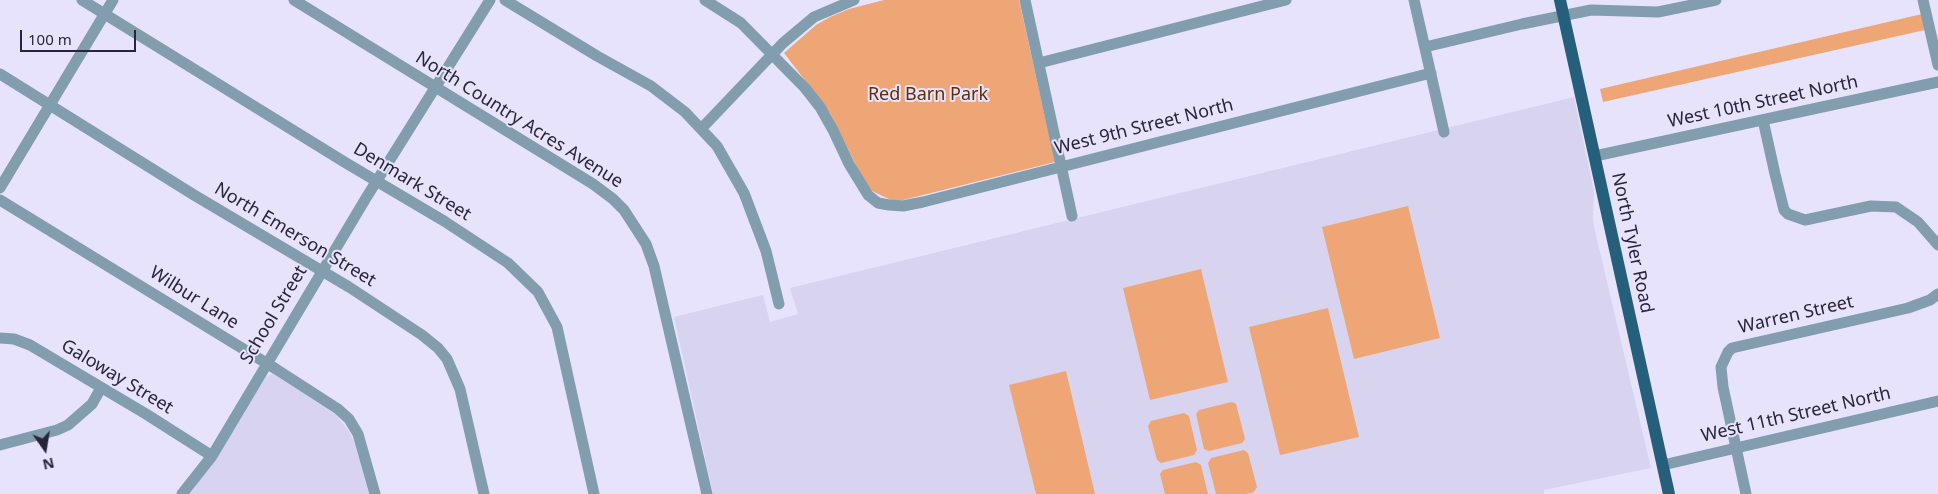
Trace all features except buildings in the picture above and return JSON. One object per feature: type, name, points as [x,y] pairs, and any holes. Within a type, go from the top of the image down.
[{"type":"main road","name":"North Tyler Road","points":[[1560,0],[1669,494]]},
{"type":"street","name":"Denmark Street","points":[[82,0],[376,181],[444,220],[508,263],[538,292],[557,327],[594,494]]},
{"type":"street","points":[[0,188],[113,0]]},
{"type":"street","name":"North Country Acres Avenue","points":[[294,0],[593,184],[624,210],[646,244],[661,289],[707,494]]},
{"type":"street","name":"School Street","points":[[182,494],[212,456],[376,181],[490,0]]},
{"type":"street","points":[[505,0],[597,56],[651,86],[685,112],[701,129],[716,146],[744,193],[766,251],[779,304]]},
{"type":"street","points":[[706,0],[741,23],[773,54]]},
{"type":"street","points":[[701,129],[783,43],[814,17],[854,0]]},
{"type":"street","points":[[1025,0],[1072,216]]},
{"type":"street","points":[[1039,63],[1286,0]]},
{"type":"street","points":[[1414,0],[1444,132]]},
{"type":"street","points":[[1425,47],[1591,10],[1629,6],[1658,12],[1716,0]]},
{"type":"street","points":[[1923,0],[1938,65]]},
{"type":"street","name":"West 9th Street North","points":[[773,54],[820,107],[868,195],[878,203],[903,206],[1431,73]]},
{"type":"street","name":"North Emerson Street","points":[[0,74],[194,194],[322,270],[422,335],[442,353],[460,389],[484,494]]},
{"type":"street","name":"West 10th Street North","points":[[1595,156],[1938,82]]},
{"type":"street","points":[[1763,120],[1784,210],[1788,214],[1805,220],[1871,206],[1896,207],[1918,222],[1938,244]]},
{"type":"street","name":"Wilbur Lane","points":[[0,200],[338,409],[349,419],[363,444],[375,494]]},
{"type":"street","name":"Warren Street","points":[[1746,494],[1723,387],[1721,367],[1728,352],[1732,348],[1908,308],[1930,300],[1938,294]]},
{"type":"street","name":"Galoway Street","points":[[0,338],[14,339],[30,345],[212,456]]},
{"type":"street","points":[[0,445],[57,430],[68,425],[92,404],[101,388]]},
{"type":"street","name":"West 11th Street North","points":[[1662,464],[1938,401]]},
{"type":"shaded area","points":[[1574,97],[1594,191],[1593,219],[1595,231],[1651,468],[1544,490],[1544,494],[713,494],[674,317],[763,295],[770,322],[798,314],[790,288]]},
{"type":"shaded area","points":[[273,373],[336,415],[348,430],[354,441],[369,494],[188,494],[201,478],[266,377]]},
{"type":"green space","name":"Red Barn Park","points":[[884,0],[1019,0],[1055,162],[895,202],[868,189],[830,113],[784,53],[816,25],[830,17],[849,9]]},
{"type":"green space","points":[[1922,14],[1925,30],[1603,102],[1600,89]]},
{"type":"green space","points":[[1408,206],[1440,338],[1354,359],[1322,227]]},
{"type":"green space","points":[[1201,269],[1228,382],[1150,400],[1123,288]]},
{"type":"green space","points":[[1328,308],[1359,437],[1280,455],[1249,327]]},
{"type":"green space","points":[[1066,371],[1095,494],[1036,494],[1009,385]]},
{"type":"green space","points":[[1232,402],[1236,404],[1245,439],[1242,443],[1209,451],[1204,449],[1196,414],[1199,410]]},
{"type":"green space","points":[[1184,413],[1189,416],[1197,450],[1194,455],[1161,463],[1157,460],[1148,426],[1151,421]]},
{"type":"green space","points":[[1244,450],[1248,453],[1257,487],[1254,492],[1246,494],[1216,494],[1208,463],[1211,458]]},
{"type":"green space","points":[[1196,462],[1201,465],[1208,494],[1165,494],[1160,474],[1163,470]]}]
